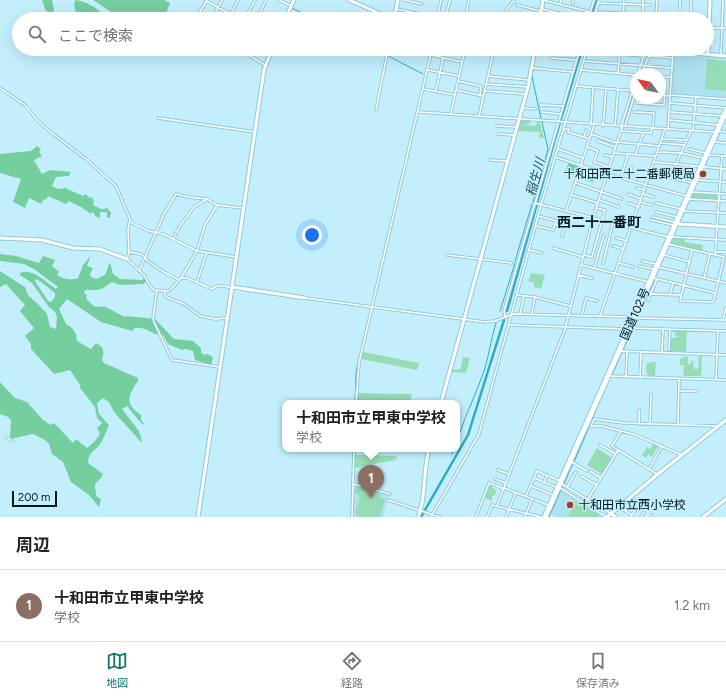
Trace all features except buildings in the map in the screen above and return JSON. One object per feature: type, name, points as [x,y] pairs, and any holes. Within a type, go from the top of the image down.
[{"type":"highway","name":"国道102号","points":[[545,517],[588,425],[634,317],[653,280],[656,267],[712,141],[725,116]]},
{"type":"street","points":[[216,12],[222,0]]},
{"type":"street","points":[[232,12],[238,0]]},
{"type":"street","points":[[248,12],[254,0]]},
{"type":"street","points":[[260,12],[266,0]]},
{"type":"street","points":[[279,0],[291,6]]},
{"type":"street","points":[[288,12],[294,0]]},
{"type":"street","points":[[349,0],[374,12]]},
{"type":"street","points":[[394,12],[398,0]]},
{"type":"street","points":[[404,0],[422,4]]},
{"type":"street","points":[[438,12],[441,0]]},
{"type":"street","points":[[447,12],[450,0]]},
{"type":"street","points":[[467,12],[470,0]]},
{"type":"street","points":[[506,12],[514,0]]},
{"type":"street","points":[[542,11],[543,0],[590,12],[594,0]]},
{"type":"street","points":[[560,4],[561,0]]},
{"type":"street","points":[[595,12],[599,0]]},
{"type":"street","points":[[623,12],[624,0]]},
{"type":"street","points":[[643,12],[644,0]]},
{"type":"street","points":[[655,12],[657,0]]},
{"type":"street","points":[[680,0],[680,12]]},
{"type":"street","points":[[690,12],[691,0]]},
{"type":"street","points":[[709,12],[710,0]]},
{"type":"street","points":[[721,55],[723,0]]},
{"type":"street","points":[[200,12],[206,1],[227,12]]},
{"type":"street","points":[[598,3],[650,5]]},
{"type":"street","points":[[517,5],[549,12]]},
{"type":"street","points":[[396,9],[411,12]]},
{"type":"street","points":[[714,28],[726,28]]},
{"type":"street","points":[[714,54],[726,56]]},
{"type":"street","points":[[251,56],[265,65]]},
{"type":"street","points":[[198,517],[265,65],[269,56]]},
{"type":"street","points":[[376,110],[387,56]]},
{"type":"street","points":[[356,400],[358,368],[431,56]]},
{"type":"street","points":[[435,56],[462,62]]},
{"type":"street","points":[[450,114],[463,56]]},
{"type":"street","points":[[479,116],[492,56]]},
{"type":"street","points":[[442,400],[528,87],[533,56]]},
{"type":"street","points":[[505,316],[504,311],[577,56]]},
{"type":"street","points":[[432,516],[479,434],[510,325],[536,226],[540,205],[558,150],[585,56]]},
{"type":"street","points":[[618,74],[620,56]]},
{"type":"street","points":[[640,66],[644,56]]},
{"type":"street","points":[[600,316],[669,120],[673,58],[649,56],[644,66]]},
{"type":"street","points":[[436,91],[443,58]]},
{"type":"street","points":[[551,58],[576,60]]},
{"type":"street","points":[[584,61],[672,68]]},
{"type":"street","points":[[532,68],[573,72]]},
{"type":"street","points":[[428,70],[459,76]]},
{"type":"street","points":[[581,70],[630,74]]},
{"type":"street","points":[[488,76],[529,80]]},
{"type":"street","points":[[666,77],[671,77]]},
{"type":"street","points":[[458,81],[481,86],[480,95]]},
{"type":"street","points":[[486,84],[528,87]]},
{"type":"street","points":[[576,86],[630,91]]},
{"type":"street","points":[[0,88],[25,105],[38,121],[86,159],[116,186],[130,222],[128,230],[129,252],[127,259]]},
{"type":"street","points":[[591,125],[594,88]]},
{"type":"street","points":[[423,89],[455,95]]},
{"type":"street","points":[[603,126],[606,89]]},
{"type":"street","points":[[456,90],[483,96]]},
{"type":"street","points":[[615,126],[618,90]]},
{"type":"street","points":[[485,91],[526,94]]},
{"type":"street","points":[[666,96],[726,99]]},
{"type":"street","points":[[676,164],[692,131],[696,97]]},
{"type":"street","points":[[623,127],[630,99]]},
{"type":"street","points":[[497,506],[565,327],[593,218],[621,131],[632,104]]},
{"type":"street","points":[[650,104],[664,104]]},
{"type":"street","points":[[670,104],[726,108]]},
{"type":"street","points":[[540,105],[562,106]]},
{"type":"street","points":[[522,108],[536,109]]},
{"type":"street","points":[[418,112],[603,126],[726,132]]},
{"type":"street","points":[[542,112],[560,114]]},
{"type":"street","points":[[621,131],[651,133],[653,128],[654,113],[634,112]]},
{"type":"street","points":[[669,112],[725,116]]},
{"type":"street","points":[[158,118],[255,132]]},
{"type":"street","points":[[669,120],[720,125]]},
{"type":"street","points":[[566,211],[594,125]]},
{"type":"street","points":[[496,126],[516,128]]},
{"type":"street","points":[[564,129],[569,129],[568,132],[590,139]]},
{"type":"street","points":[[584,137],[586,130]]},
{"type":"street","points":[[636,155],[643,133]]},
{"type":"street","points":[[498,134],[514,135]]},
{"type":"street","points":[[591,134],[617,143],[685,145]]},
{"type":"street","points":[[662,139],[687,140]]},
{"type":"street","points":[[598,141],[616,147]]},
{"type":"street","points":[[712,141],[726,143]]},
{"type":"street","points":[[587,147],[598,151],[594,162]]},
{"type":"street","points":[[689,149],[706,156]]},
{"type":"street","points":[[558,150],[584,158]]},
{"type":"street","points":[[658,152],[726,156]]},
{"type":"street","points":[[614,153],[656,156]]},
{"type":"street","points":[[621,178],[628,154]]},
{"type":"street","points":[[605,155],[613,157]]},
{"type":"street","points":[[715,255],[722,156]]},
{"type":"street","points":[[555,157],[607,174],[688,196],[726,201]]},
{"type":"street","points":[[490,160],[507,161]]},
{"type":"street","points":[[591,161],[610,167]]},
{"type":"street","points":[[654,162],[726,169]]},
{"type":"street","points":[[628,180],[632,167]]},
{"type":"street","points":[[651,172],[666,175]]},
{"type":"street","points":[[671,178],[694,182],[726,182]]},
{"type":"street","points":[[576,183],[622,199]]},
{"type":"street","points":[[637,188],[644,190]]},
{"type":"street","points":[[140,271],[164,214],[176,194],[207,199],[217,205],[244,209]]},
{"type":"street","points":[[628,194],[642,199]]},
{"type":"street","points":[[643,194],[654,197]]},
{"type":"street","points":[[688,196],[726,194]]},
{"type":"street","points":[[572,195],[619,207]]},
{"type":"street","points":[[173,239],[180,226],[194,207],[207,199]]},
{"type":"street","points":[[640,202],[652,205]]},
{"type":"street","points":[[656,202],[682,210],[726,213]]},
{"type":"street","points":[[535,203],[670,237],[726,240]]},
{"type":"street","points":[[628,203],[638,207]]},
{"type":"street","points":[[0,238],[42,240],[73,248],[100,249],[127,259],[144,275],[150,286],[157,290],[164,291],[171,289],[180,279],[197,251],[205,225],[217,205]]},
{"type":"street","points":[[553,248],[592,257],[605,210],[596,208]]},
{"type":"street","points":[[656,212],[679,217]]},
{"type":"street","points":[[536,226],[553,230],[556,221],[538,216]]},
{"type":"street","points":[[652,217],[676,224]]},
{"type":"street","points":[[562,236],[566,218]]},
{"type":"street","points":[[651,220],[676,224],[726,227]]},
{"type":"street","points":[[130,222],[173,239],[197,251],[236,257]]},
{"type":"street","points":[[603,263],[613,223]]},
{"type":"street","points":[[555,224],[564,226]]},
{"type":"street","points":[[594,268],[604,235]]},
{"type":"street","points":[[616,238],[627,241]]},
{"type":"street","points":[[667,244],[724,257]]},
{"type":"street","points":[[614,246],[624,249]]},
{"type":"street","points":[[529,250],[542,253]]},
{"type":"street","points":[[692,250],[680,301],[712,302],[714,300],[725,252],[716,252]]},
{"type":"street","points":[[129,252],[141,254],[162,271],[180,279],[187,278],[212,289],[215,286],[232,287],[492,322],[512,314],[725,320],[726,308]]},
{"type":"street","points":[[196,282],[207,252]]},
{"type":"street","points":[[704,278],[710,254]]},
{"type":"street","points":[[446,255],[512,263]]},
{"type":"street","points":[[662,255],[690,262]]},
{"type":"street","points":[[642,261],[656,267]]},
{"type":"street","points":[[619,263],[633,267]]},
{"type":"street","points":[[581,265],[615,274],[672,283],[715,293]]},
{"type":"street","points":[[639,266],[656,267],[726,283]]},
{"type":"street","points":[[578,275],[592,278]]},
{"type":"street","points":[[648,300],[653,280]]},
{"type":"street","points":[[670,295],[672,283]]},
{"type":"street","points":[[157,290],[153,318],[172,360],[220,367]]},
{"type":"street","points":[[164,291],[166,297],[184,304],[200,316],[215,319],[227,318]]},
{"type":"street","points":[[650,294],[682,295]]},
{"type":"street","points":[[517,296],[535,297],[570,306]]},
{"type":"street","points":[[520,314],[524,296]]},
{"type":"street","points":[[532,314],[535,297]]},
{"type":"street","points":[[582,316],[586,298],[597,301]]},
{"type":"street","points":[[510,325],[726,331]]},
{"type":"street","points":[[662,353],[663,329]]},
{"type":"street","points":[[670,329],[670,349]]},
{"type":"street","points":[[716,379],[718,331]]},
{"type":"street","points":[[619,350],[628,352],[726,355]]},
{"type":"street","points":[[626,376],[628,352]]},
{"type":"street","points":[[640,377],[641,352]]},
{"type":"street","points":[[608,375],[726,380]]},
{"type":"street","points":[[678,424],[679,378]]},
{"type":"street","points":[[679,391],[697,391]]},
{"type":"street","points":[[650,424],[651,394]]},
{"type":"street","points":[[639,410],[639,424]]},
{"type":"street","points":[[588,425],[594,419],[616,423],[678,424],[717,427]]},
{"type":"street","points":[[526,496],[537,471],[547,475],[606,517],[726,420]]},
{"type":"street","points":[[588,425],[601,426],[633,434],[682,455]]},
{"type":"street","points":[[621,431],[612,446],[658,474]]},
{"type":"street","points":[[7,437],[12,441]]},
{"type":"street","points":[[600,445],[616,454]]},
{"type":"street","points":[[649,469],[663,446]]},
{"type":"street","points":[[588,499],[618,450]]},
{"type":"street","points":[[352,517],[354,452]]},
{"type":"street","points":[[418,517],[422,511],[426,461],[428,452]]},
{"type":"street","points":[[570,461],[587,471]]},
{"type":"street","points":[[498,470],[509,474]]},
{"type":"street","points":[[567,487],[576,472]]},
{"type":"street","points":[[590,472],[601,478]]},
{"type":"street","points":[[544,482],[547,475]]},
{"type":"street","points":[[581,476],[597,485]]},
{"type":"street","points":[[534,478],[544,482],[567,487],[616,517]]},
{"type":"street","points":[[495,479],[506,483]]},
{"type":"street","points":[[476,517],[489,483],[550,505]]},
{"type":"street","points":[[353,484],[390,494]]},
{"type":"street","points":[[531,486],[554,496]]},
{"type":"street","points":[[506,517],[516,492]]},
{"type":"street","points":[[629,498],[650,507]]},
{"type":"street","points":[[525,517],[532,499]]},
{"type":"street","points":[[703,517],[726,499]]},
{"type":"street","points":[[388,500],[422,511],[432,516],[440,517]]},
{"type":"street","points":[[604,509],[609,501]]},
{"type":"street","points":[[487,517],[492,505],[541,517]]},
{"type":"street","points":[[619,507],[631,516],[636,509]]},
{"type":"street","points":[[641,517],[644,512]]},
{"type":"shaded area","points":[[674,56],[726,57],[726,98],[670,93]]},
{"type":"shaded area","points":[[355,485],[389,495],[383,517],[353,517]]},
{"type":"shaded area","name":"十和田市立西小学校","points":[[562,490],[605,517],[557,517],[551,514]]},
{"type":"green space","points":[[42,0],[52,0],[54,12],[47,12]]},
{"type":"green space","points":[[75,0],[84,2],[101,12],[76,12],[74,3]]},
{"type":"green space","points":[[93,0],[164,0],[170,3],[167,12],[111,12]]},
{"type":"green space","points":[[707,59],[726,61],[726,91],[705,89]]},
{"type":"green space","points":[[520,120],[525,120],[526,122],[530,121],[530,124],[521,125],[536,126],[537,122],[540,122],[544,138],[539,138],[540,132],[517,131]]},
{"type":"green space","points":[[37,146],[41,149],[39,152],[42,156],[34,160],[42,174],[50,170],[71,172],[69,176],[56,177],[52,186],[58,189],[65,188],[83,196],[85,194],[90,198],[92,197],[94,201],[93,205],[101,209],[108,208],[111,212],[110,218],[107,217],[107,212],[100,212],[100,218],[69,201],[66,204],[48,196],[41,204],[29,198],[25,208],[13,202],[21,179],[0,173],[0,154],[31,151]]},
{"type":"green space","points":[[569,163],[577,166],[578,168],[574,175],[565,173]]},
{"type":"green space","points":[[587,169],[597,172],[593,183],[584,180]]},
{"type":"green space","points":[[692,193],[717,195],[717,199],[690,198]]},
{"type":"green space","points":[[674,238],[684,239],[685,242],[703,245],[702,251],[671,243]]},
{"type":"green space","points":[[0,254],[16,256],[39,263],[43,256],[55,260],[52,266],[59,272],[57,275],[70,279],[78,278],[82,266],[89,257],[87,266],[93,268],[90,274],[91,277],[96,279],[105,275],[110,262],[113,274],[120,279],[142,280],[144,278],[146,281],[144,284],[120,285],[112,282],[100,289],[85,290],[84,293],[87,295],[86,298],[90,303],[95,306],[108,308],[126,317],[155,319],[174,339],[193,341],[201,348],[201,353],[213,357],[211,365],[195,360],[193,351],[186,349],[182,350],[168,344],[163,335],[139,328],[135,328],[132,331],[101,322],[67,299],[59,309],[66,324],[72,328],[76,334],[77,341],[91,349],[96,343],[103,350],[102,360],[104,363],[138,378],[129,400],[132,407],[141,415],[141,420],[145,425],[141,423],[127,406],[122,409],[139,431],[141,442],[114,412],[109,402],[103,398],[97,403],[99,414],[109,425],[101,442],[90,454],[88,459],[88,463],[103,474],[95,484],[96,496],[101,499],[99,507],[89,495],[71,482],[63,462],[52,454],[49,444],[45,440],[33,434],[11,439],[11,420],[0,414],[0,382],[15,398],[27,402],[43,420],[51,425],[54,423],[73,443],[76,439],[87,448],[100,434],[97,428],[102,423],[97,418],[95,407],[80,388],[80,385],[70,370],[54,374],[31,349],[31,344],[25,336],[34,328],[20,311],[25,305],[6,284],[0,287],[0,271],[25,287],[28,295],[47,314],[50,327],[56,329],[57,317],[55,312],[49,307],[32,283],[20,275],[20,273],[29,272],[44,280],[56,289],[58,287],[34,269],[24,264],[0,261]],"holes":[[[36,279],[55,293],[55,297],[51,302],[48,301],[35,281]]]},
{"type":"green space","points":[[531,273],[545,275],[541,289],[534,287],[534,283],[528,281]]},
{"type":"green space","points":[[676,330],[687,331],[686,353],[670,352],[671,338],[680,337],[675,336]]},
{"type":"green space","points":[[363,352],[419,363],[417,370],[361,359]]},
{"type":"green space","points":[[699,355],[702,355],[701,376],[683,376],[684,365],[680,365],[680,359],[684,356],[688,357],[688,364],[691,364],[691,361],[693,361],[694,369],[698,369]]},
{"type":"green space","points":[[463,357],[470,358],[466,373],[451,372],[452,369],[460,370]]},
{"type":"green space","points":[[656,362],[655,377],[648,376],[646,370],[647,363]]},
{"type":"green space","points":[[358,393],[412,394],[410,400],[357,400]]},
{"type":"green space","points":[[654,443],[659,445],[652,457],[648,454],[646,458],[642,455],[647,447],[650,449]]},
{"type":"green space","points":[[597,448],[612,458],[602,474],[587,465]]},
{"type":"green space","points":[[355,455],[397,456],[396,460],[354,468]]},
{"type":"green space","points":[[490,485],[493,486],[492,488],[497,490],[494,496],[492,496],[492,501],[485,498]]},
{"type":"green space","points":[[356,486],[365,488],[364,494],[365,490],[380,494],[379,497],[385,499],[380,517],[362,517],[355,515],[360,496],[355,493]]},
{"type":"green space","points":[[576,502],[579,502],[599,515],[598,517],[568,517]]},
{"type":"waterway","points":[[439,12],[442,0]]},
{"type":"waterway","name":"稲生川","points":[[593,12],[597,0]]},
{"type":"waterway","points":[[292,8],[300,12]]},
{"type":"waterway","points":[[388,56],[423,74]]},
{"type":"waterway","name":"稲生川","points":[[507,311],[580,56]]},
{"type":"waterway","points":[[533,67],[534,62]]},
{"type":"waterway","points":[[532,76],[541,119]]},
{"type":"waterway","points":[[533,202],[548,149],[542,122]]},
{"type":"waterway","points":[[716,141],[720,132]]},
{"type":"waterway","points":[[710,153],[714,144]]},
{"type":"waterway","points":[[705,166],[709,156]]},
{"type":"waterway","points":[[699,179],[703,170]]},
{"type":"waterway","points":[[693,191],[695,186]]},
{"type":"waterway","points":[[690,198],[692,194]]},
{"type":"waterway","points":[[685,209],[689,201]]},
{"type":"waterway","points":[[515,261],[532,204]]},
{"type":"waterway","points":[[680,221],[684,213]]},
{"type":"waterway","points":[[674,235],[678,226]]},
{"type":"waterway","points":[[670,243],[672,238]]},
{"type":"waterway","points":[[665,254],[669,246]]},
{"type":"waterway","points":[[660,266],[664,257]]},
{"type":"waterway","points":[[500,311],[515,263]]},
{"type":"waterway","points":[[655,277],[659,269]]},
{"type":"waterway","points":[[638,316],[654,280]]},
{"type":"waterway","points":[[633,327],[637,319]]},
{"type":"waterway","name":"稲生川","points":[[460,449],[468,435],[504,320]]},
{"type":"waterway","points":[[460,432],[484,371],[496,323]]},
{"type":"waterway","points":[[623,350],[632,331]]},
{"type":"waterway","points":[[612,375],[622,352]]},
{"type":"waterway","points":[[356,373],[358,363]]},
{"type":"waterway","points":[[355,400],[356,374]]},
{"type":"waterway","points":[[603,394],[606,387]]},
{"type":"waterway","points":[[590,424],[602,396]]},
{"type":"waterway","points":[[574,462],[589,427]]},
{"type":"waterway","points":[[353,452],[353,458]]},
{"type":"waterway","name":"稲生川","points":[[421,517],[458,452]]},
{"type":"waterway","points":[[352,486],[353,460]]},
{"type":"waterway","points":[[564,484],[573,463]]},
{"type":"waterway","points":[[351,517],[352,488]]},
{"type":"waterway","points":[[549,517],[561,490]]},
{"type":"place","name":"十和田西二十二番郵便局","points":[[703,174]]},
{"type":"place","name":"十和田市立甲東中学校","points":[[371,498]]},
{"type":"place","name":"十和田市立西小学校","points":[[570,505]]},
{"type":"district","name":"西二十一番町","points":[[599,222]]}]
